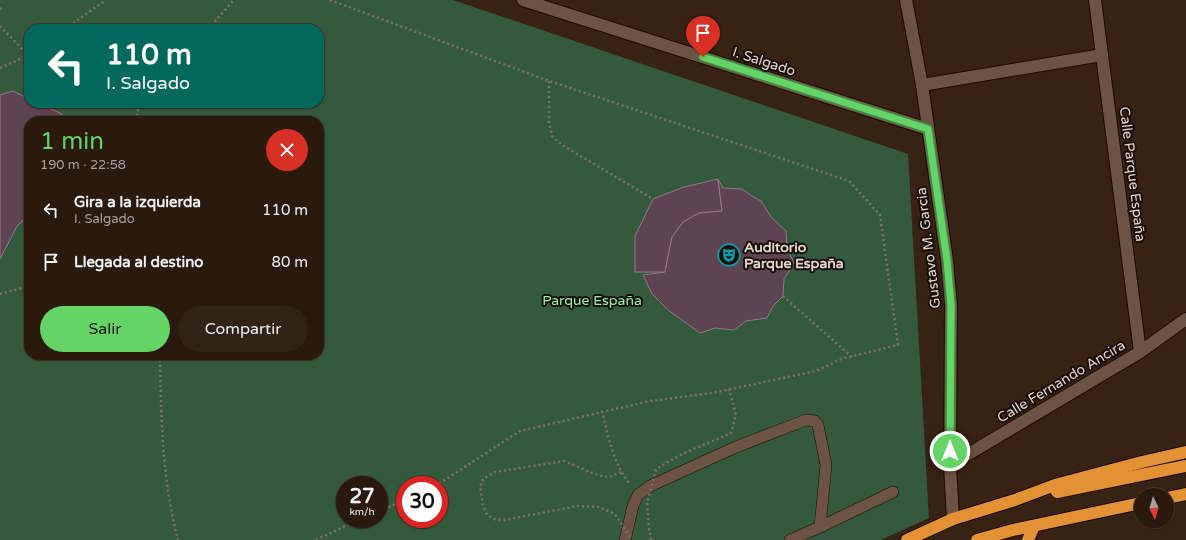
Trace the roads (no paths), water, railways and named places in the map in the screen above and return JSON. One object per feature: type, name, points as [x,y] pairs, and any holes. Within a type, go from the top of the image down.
[{"type":"highway","points":[[907,540],[953,519],[1015,500],[1054,485],[1092,474],[1186,452]]},
{"type":"highway","points":[[1015,500],[1186,466]]},
{"type":"highway","points":[[1174,497],[1186,494]]},
{"type":"highway","points":[[977,540],[1134,505]]},
{"type":"highway","points":[[1028,540],[1034,526]]},
{"type":"street","name":"I. Salgado","points":[[523,0],[928,129]]},
{"type":"street","name":"Gustavo M. Garcia","points":[[906,0],[922,85],[947,260],[951,305],[950,465],[953,519]]},
{"type":"street","name":"Calle Parque España","points":[[1095,0],[1140,352]]},
{"type":"street","points":[[922,85],[1102,55]]},
{"type":"street","name":"Calle Fernando Ancira","points":[[950,465],[1140,352],[1186,318]]},
{"type":"lane","points":[[625,540],[633,506],[638,495],[650,486],[736,446],[806,420],[816,421],[818,425],[826,465],[820,528]]},
{"type":"lane","points":[[790,540],[820,528],[893,492]]},
{"type":"place","name":"Auditorio Parque España","points":[[729,255]]},
{"type":"park label","name":"Parque España","points":[[592,300]]}]
